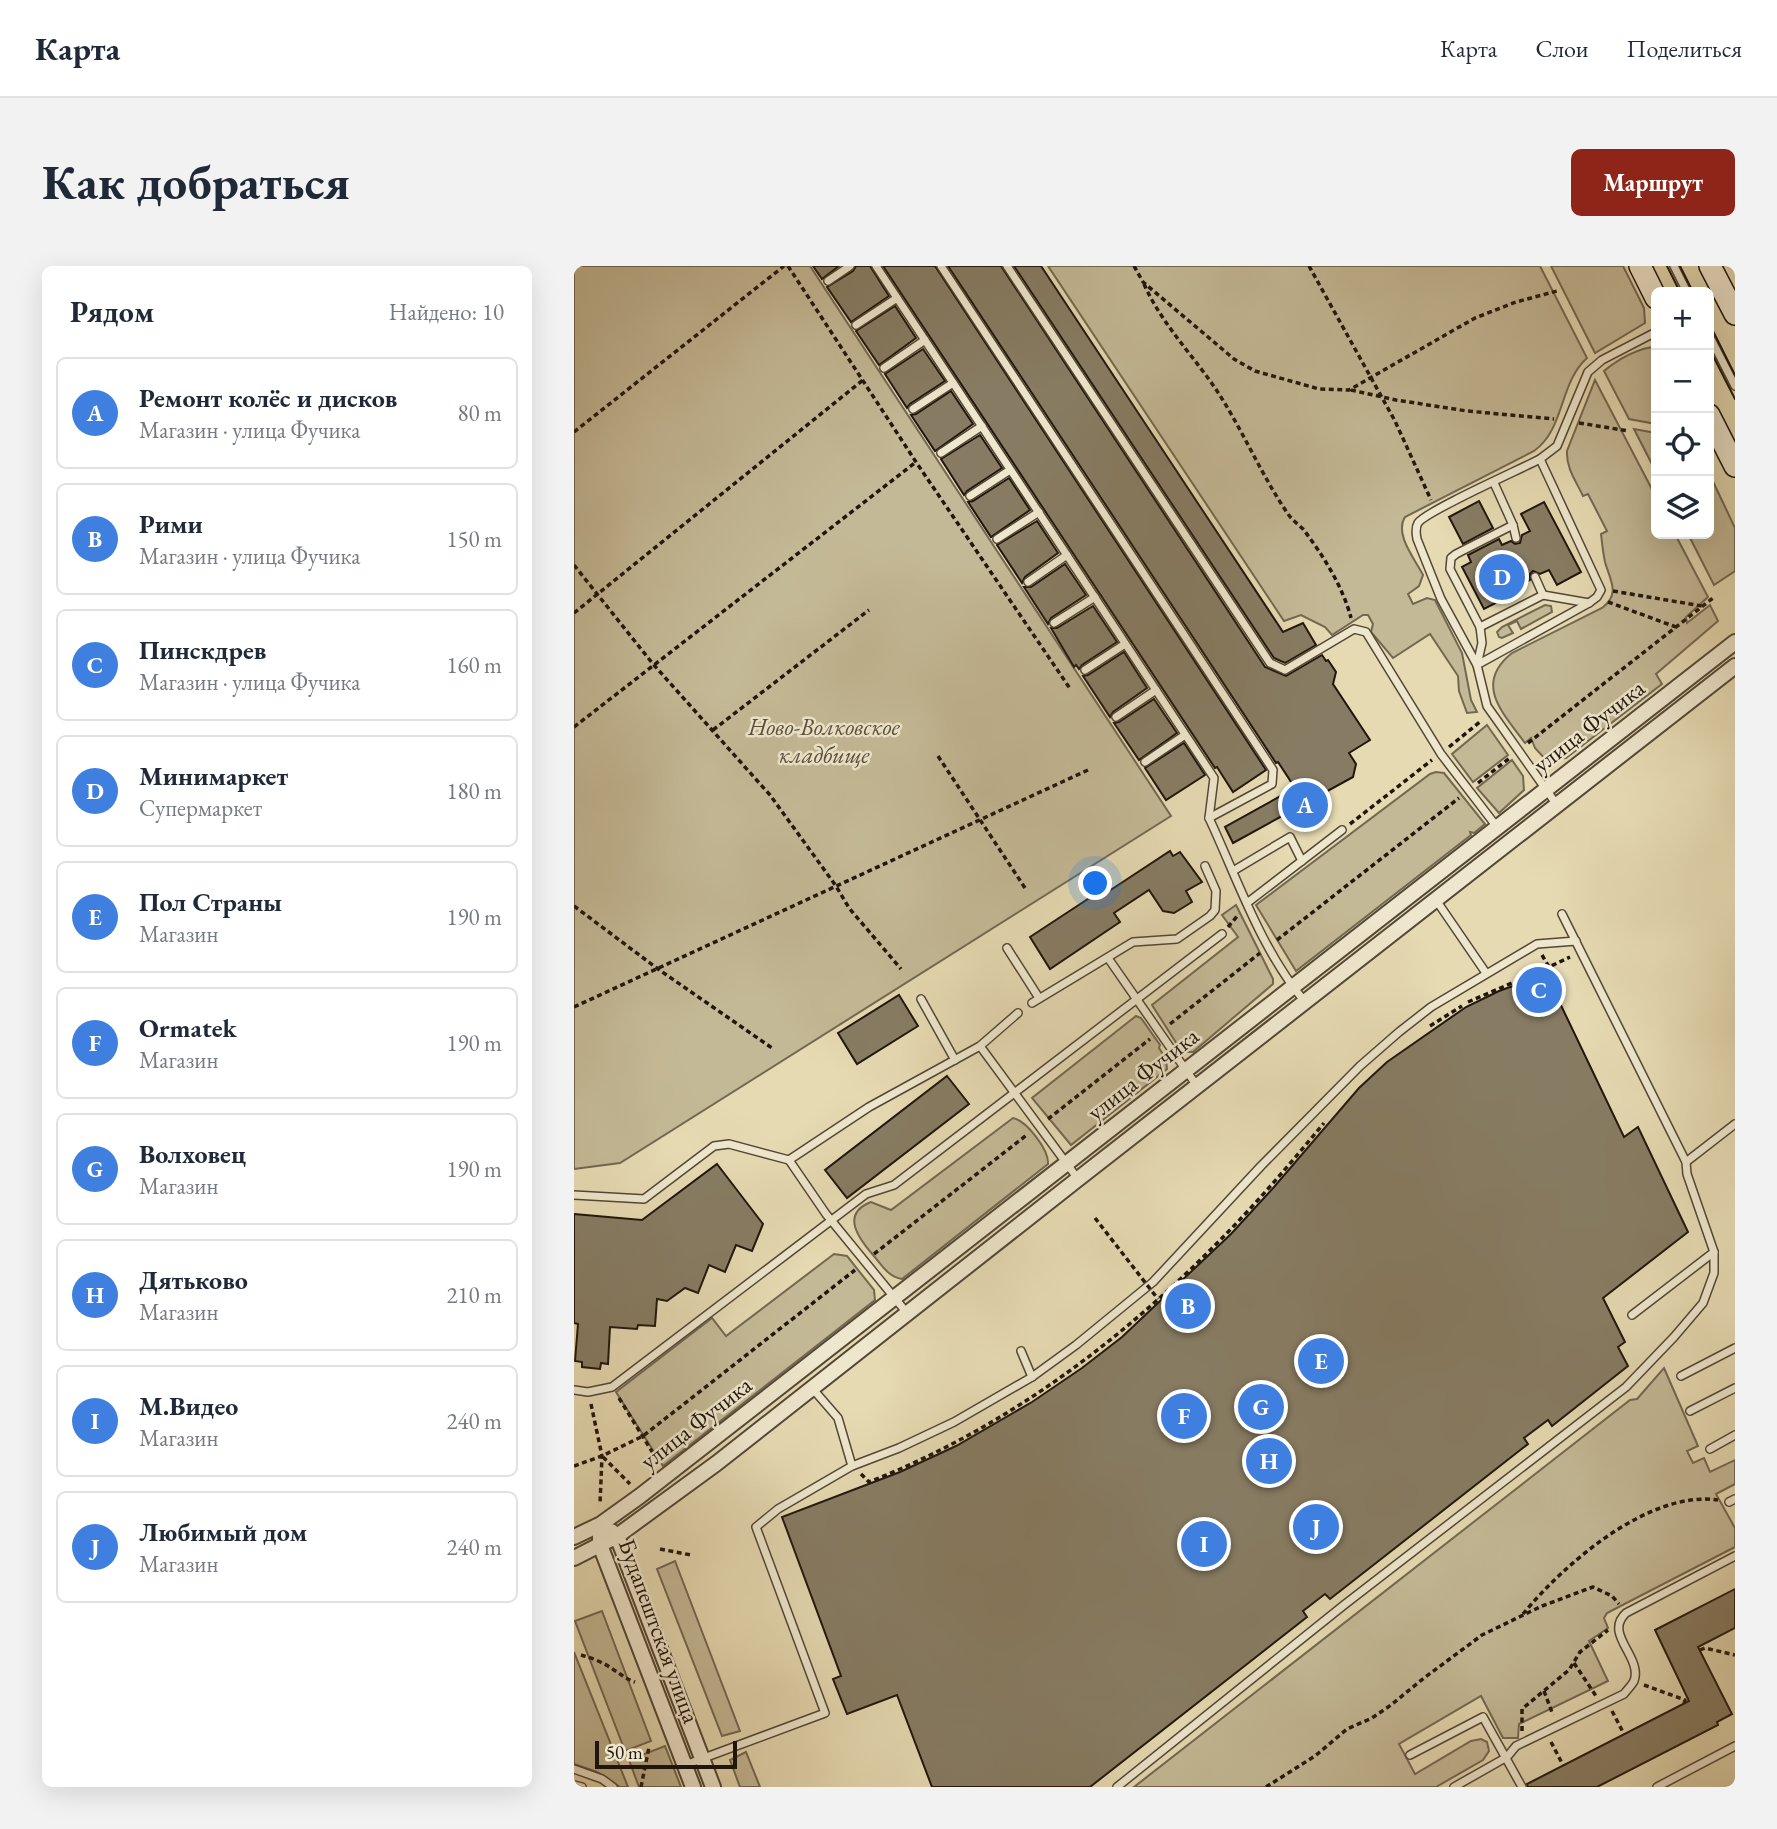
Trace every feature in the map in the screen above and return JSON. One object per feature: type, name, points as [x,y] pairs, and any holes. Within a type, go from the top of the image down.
[{"type":"main road","points":[[1640,266],[1651,288]]},
{"type":"main road","points":[[1710,266],[1735,314]]},
{"type":"main road","points":[[1714,425],[1735,466]]},
{"type":"street","name":"улица Фучика","points":[[574,1537],[601,1524],[1735,642]]},
{"type":"street","name":"улица Фучика","points":[[574,1558],[617,1535],[695,1480],[1735,666]]},
{"type":"street","name":"Будапештская улица","points":[[601,1524],[617,1535],[713,1787]]},
{"type":"street","name":"Будапештская улица","points":[[601,1524],[600,1545],[693,1787]]},
{"type":"lane","points":[[828,281],[850,266]]},
{"type":"lane","points":[[876,266],[1214,778],[1209,818],[1268,947],[1305,1003]]},
{"type":"lane","points":[[941,266],[1273,771],[1272,784],[1209,818]]},
{"type":"lane","points":[[1007,266],[1270,663],[1285,670],[1354,629],[1360,629],[1370,637],[1441,754],[1497,827]]},
{"type":"lane","points":[[1674,266],[1684,287]]},
{"type":"lane","points":[[856,325],[897,298]]},
{"type":"lane","points":[[1557,806],[1491,713],[1483,696],[1477,665],[1441,599],[1416,539],[1416,530],[1419,522],[1437,510],[1540,460],[1557,446],[1583,380],[1594,365],[1651,335]]},
{"type":"lane","points":[[884,368],[925,340]]},
{"type":"lane","points":[[1714,345],[1735,387]]},
{"type":"lane","points":[[913,409],[953,383]]},
{"type":"lane","points":[[941,453],[982,426]]},
{"type":"lane","points":[[1477,665],[1589,603],[1601,590],[1540,460]]},
{"type":"lane","points":[[970,496],[1010,470]]},
{"type":"lane","points":[[1494,483],[1516,538]]},
{"type":"lane","points":[[998,539],[1039,512]]},
{"type":"lane","points":[[1477,665],[1482,643],[1480,627],[1450,569],[1451,558],[1513,525]]},
{"type":"lane","points":[[1027,582],[1067,555]]},
{"type":"lane","points":[[1535,577],[1543,595]]},
{"type":"lane","points":[[1480,627],[1543,595],[1589,603]]},
{"type":"lane","points":[[1054,623],[1094,597]]},
{"type":"lane","points":[[1085,670],[1125,644]]},
{"type":"lane","points":[[1116,717],[1156,690]]},
{"type":"lane","points":[[1145,762],[1185,735]]},
{"type":"lane","points":[[1247,904],[1342,830]]},
{"type":"lane","points":[[1233,871],[1290,837],[1302,861]]},
{"type":"lane","points":[[1007,948],[1036,1000],[1133,942],[1177,939],[1210,916],[1215,910],[1216,891],[1205,866]]},
{"type":"lane","points":[[1436,900],[1486,973]]},
{"type":"lane","points":[[1117,1787],[1344,1605],[1626,1387],[1703,1303],[1714,1273],[1714,1252],[1687,1174],[1686,1162],[1562,914]]},
{"type":"lane","points":[[574,1390],[589,1392],[612,1387],[866,1194],[894,1185],[1223,934]]},
{"type":"lane","points":[[684,1766],[825,1713],[756,1527],[778,1509],[852,1466],[954,1422],[1032,1377],[1153,1282],[1261,1166],[1360,1066],[1431,1007],[1537,944],[1576,941]]},
{"type":"lane","points":[[1108,958],[1197,1087]]},
{"type":"lane","points":[[921,999],[955,1060]]},
{"type":"lane","points":[[789,1160],[869,1107],[980,1046],[1018,1013]]},
{"type":"lane","points":[[980,1046],[1078,1178]]},
{"type":"lane","points":[[1686,1162],[1735,1124]]},
{"type":"lane","points":[[574,1195],[644,1199],[714,1146],[729,1144],[789,1160],[833,1221],[907,1314]]},
{"type":"lane","points":[[1632,1315],[1714,1252]]},
{"type":"lane","points":[[1681,1376],[1735,1348]]},
{"type":"lane","points":[[1021,1351],[1032,1377]]},
{"type":"lane","points":[[812,1388],[838,1418],[852,1466]]},
{"type":"lane","points":[[1690,1411],[1735,1388]]},
{"type":"lane","points":[[1710,1449],[1735,1435]]},
{"type":"lane","points":[[1454,1787],[1507,1757],[1522,1742],[1624,1694],[1634,1681],[1635,1670],[1617,1629],[1620,1619],[1626,1613],[1735,1556]]},
{"type":"lane","points":[[1410,1755],[1483,1717],[1522,1787]]},
{"type":"lane","points":[[1657,1787],[1666,1785],[1735,1745]]},
{"type":"lane","points":[[574,1769],[602,1779],[613,1787]]},
{"type":"lane","points":[[574,1784],[582,1787]]},
{"type":"path","points":[[574,432],[786,266],[1071,690]]},
{"type":"path","points":[[1135,266],[1154,307],[1204,371],[1290,516],[1303,529],[1338,584],[1345,596],[1354,629]]},
{"type":"path","points":[[1309,266],[1404,439],[1437,510]]},
{"type":"path","points":[[1143,282],[1234,359],[1255,371],[1320,389],[1349,390],[1467,411],[1567,420],[1629,431]]},
{"type":"path","points":[[1349,390],[1475,318],[1516,302],[1557,291]]},
{"type":"path","points":[[574,613],[863,380]]},
{"type":"path","points":[[574,727],[916,462]]},
{"type":"path","points":[[574,565],[653,664],[770,795],[849,908],[901,969]]},
{"type":"path","points":[[1610,591],[1703,606]]},
{"type":"path","points":[[574,1466],[643,1436],[1713,598]]},
{"type":"path","points":[[1603,600],[1629,612],[1676,627]]},
{"type":"path","points":[[713,730],[869,610]]},
{"type":"path","points":[[1342,830],[1491,713]]},
{"type":"path","points":[[937,756],[1026,888]]},
{"type":"path","points":[[574,1007],[1088,769]]},
{"type":"path","points":[[1223,934],[1247,904]]},
{"type":"path","points":[[574,906],[658,969],[772,1048]]},
{"type":"path","points":[[1549,967],[1581,952]]},
{"type":"path","points":[[1094,1218],[1158,1299]]},
{"type":"path","points":[[612,1387],[659,1465]]},
{"type":"path","points":[[589,1392],[602,1456],[600,1506]]},
{"type":"path","points":[[602,1456],[632,1485]]},
{"type":"path","points":[[1522,1615],[1542,1591],[1604,1538],[1633,1521],[1661,1507],[1691,1499],[1732,1500]]},
{"type":"path","points":[[660,1549],[691,1555]]},
{"type":"path","points":[[1266,1787],[1315,1756],[1348,1729],[1391,1705],[1482,1635],[1522,1615],[1593,1587],[1612,1596],[1626,1613]]},
{"type":"path","points":[[1522,1742],[1522,1709],[1574,1663],[1580,1652],[1608,1630],[1617,1629]]},
{"type":"path","points":[[1700,1650],[1705,1648],[1735,1655]]},
{"type":"path","points":[[582,1655],[635,1682]]},
{"type":"path","points":[[1574,1663],[1624,1734]]},
{"type":"path","points":[[1634,1681],[1685,1700],[1684,1704]]},
{"type":"path","points":[[1544,1692],[1558,1726]]},
{"type":"path","points":[[1545,1732],[1563,1765]]},
{"type":"path","points":[[641,1787],[649,1747]]},
{"type":"green space","name":"Ново-Волковское кладбище","points":[[574,266],[810,266],[1171,816],[620,1163],[574,1169]]},
{"type":"green space","points":[[1048,266],[1540,266],[1587,358],[1571,380],[1551,431],[1534,451],[1405,517],[1402,524],[1404,539],[1423,575],[1419,586],[1408,594],[1413,604],[1427,598],[1435,600],[1462,653],[1471,700],[1477,712],[1467,713],[1459,691],[1458,676],[1430,634],[1393,658],[1371,632],[1373,624],[1368,615],[1363,615],[1332,635],[1325,627],[1301,615],[1284,621]]},
{"type":"green space","points":[[1551,266],[1623,266],[1644,308],[1645,323],[1595,353]]},
{"type":"green space","points":[[1651,348],[1651,423],[1629,419],[1604,371],[1628,355]]},
{"type":"green space","points":[[1595,380],[1651,487],[1651,539],[1678,539],[1708,597],[1686,617],[1687,623],[1710,605],[1718,621],[1656,674],[1662,684],[1566,758],[1546,760],[1535,748],[1531,738],[1525,743],[1508,721],[1493,687],[1494,676],[1500,665],[1512,653],[1602,608],[1608,603],[1613,592],[1601,534],[1607,531],[1588,494],[1583,496],[1572,474],[1567,451]]},
{"type":"green space","points":[[1634,429],[1651,432],[1651,462]]},
{"type":"green space","points":[[1714,484],[1735,528],[1735,571],[1714,585],[1691,539],[1714,539]]},
{"type":"green space","points":[[1545,605],[1551,606],[1552,612],[1521,629],[1517,621],[1508,625],[1513,633],[1499,637],[1497,632],[1502,627]]},
{"type":"green space","points":[[1487,725],[1508,755],[1473,782],[1452,754]]},
{"type":"green space","points":[[1512,760],[1523,776],[1524,790],[1499,813],[1477,788]]},
{"type":"green space","points":[[1436,772],[1444,773],[1485,824],[1474,833],[1470,832],[1471,835],[1296,971],[1256,905]]},
{"type":"green space","points":[[1236,905],[1273,979],[1273,984],[1193,1052],[1182,1052],[1152,1005],[1238,937],[1222,915]]},
{"type":"green space","points":[[1136,1016],[1141,1018],[1160,1045],[1167,1069],[1071,1145],[1032,1098]]},
{"type":"green space","points":[[1013,1118],[1025,1124],[1036,1137],[1045,1151],[1048,1164],[902,1279],[889,1273],[858,1234],[854,1220],[856,1213],[871,1202],[891,1210]]},
{"type":"green space","points":[[834,1254],[847,1256],[874,1290],[875,1300],[663,1466],[616,1392],[712,1318],[726,1336]]},
{"type":"green space","points":[[1664,1368],[1698,1446],[1687,1451],[1693,1463],[1704,1458],[1710,1472],[1735,1460],[1735,1484],[1716,1494],[1735,1528],[1735,1547],[1607,1613],[1604,1618],[1608,1628],[1589,1641],[1608,1681],[1519,1724],[1518,1738],[1503,1738],[1481,1696],[1399,1744],[1415,1774],[1471,1741],[1481,1739],[1487,1742],[1489,1751],[1483,1760],[1436,1787],[1134,1787],[1630,1400],[1637,1399]]},
{"type":"green space","points":[[675,1561],[740,1731],[722,1736],[657,1569]]},
{"type":"green space","points":[[602,1611],[651,1741],[625,1751],[575,1621]]},
{"type":"green space","points":[[574,1652],[628,1787],[620,1787],[597,1772],[574,1764]]},
{"type":"green space","points":[[665,1746],[681,1787],[639,1787],[629,1760]]},
{"type":"green space","points":[[746,1752],[760,1787],[740,1787],[730,1760]]},
{"type":"building","points":[[813,266],[839,266],[822,279]]},
{"type":"building","points":[[856,266],[870,266],[889,296],[851,322],[827,287],[853,271]]},
{"type":"building","points":[[883,266],[935,266],[1266,770],[1233,792]]},
{"type":"building","points":[[948,266],[1001,266],[1265,667],[1286,676],[1322,655],[1328,660],[1336,672],[1333,684],[1370,740],[1349,753],[1356,764],[1353,777],[1233,843],[1225,827],[1295,788]]},
{"type":"building","points":[[1014,266],[1041,266],[1283,632],[1303,623],[1316,645],[1285,663],[1274,658]]},
{"type":"building","points":[[895,306],[916,338],[879,365],[856,331]]},
{"type":"building","points":[[923,349],[945,381],[907,408],[885,374]]},
{"type":"building","points":[[951,391],[973,424],[935,451],[911,415]]},
{"type":"building","points":[[980,435],[1002,468],[964,495],[941,459]]},
{"type":"building","points":[[1009,478],[1030,510],[991,537],[968,502]]},
{"type":"building","points":[[1479,501],[1493,528],[1463,544],[1449,517]]},
{"type":"building","points":[[1544,502],[1581,572],[1557,585],[1549,570],[1540,574],[1533,571],[1530,580],[1521,585],[1523,589],[1484,609],[1462,567],[1471,562],[1468,555],[1499,539],[1502,545],[1511,541],[1520,543],[1522,535],[1530,531],[1521,514]]},
{"type":"building","points":[[1037,521],[1058,553],[1025,577],[1022,583],[997,545]]},
{"type":"building","points":[[1065,564],[1086,595],[1051,618],[1048,624],[1024,587],[1031,587]]},
{"type":"building","points":[[1093,606],[1117,642],[1079,669],[1076,665],[1074,667],[1051,628],[1057,628]]},
{"type":"building","points":[[1124,652],[1147,688],[1110,717],[1083,676]]},
{"type":"building","points":[[1154,699],[1177,733],[1139,760],[1114,723]]},
{"type":"building","points":[[1184,743],[1205,775],[1166,800],[1145,768]]},
{"type":"building","points":[[1170,851],[1173,856],[1180,852],[1202,882],[1186,891],[1192,902],[1174,913],[1163,911],[1149,890],[1114,913],[1120,922],[1050,969],[1030,937],[1100,891],[1103,895]]},
{"type":"building","points":[[1546,974],[1624,1137],[1638,1127],[1688,1232],[1603,1298],[1625,1342],[1618,1347],[1628,1366],[1552,1426],[1548,1420],[1524,1438],[1528,1444],[1330,1599],[1325,1594],[1303,1611],[1307,1617],[1090,1787],[932,1787],[897,1695],[847,1714],[833,1679],[841,1676],[782,1517],[900,1472],[956,1446],[1032,1402],[1082,1368],[1122,1337],[1231,1234],[1359,1088],[1387,1062],[1466,1007],[1499,991]]},
{"type":"building","points":[[899,995],[918,1026],[857,1064],[838,1033]]},
{"type":"building","points":[[947,1076],[969,1104],[847,1198],[825,1170]]},
{"type":"building","points":[[717,1164],[763,1224],[752,1251],[736,1245],[725,1272],[709,1265],[698,1293],[685,1288],[667,1301],[657,1299],[655,1326],[638,1325],[637,1329],[610,1327],[608,1364],[601,1363],[600,1369],[582,1367],[582,1362],[575,1361],[578,1324],[574,1323],[574,1214],[642,1220]]},
{"type":"building","points":[[1735,1589],[1735,1628],[1698,1647],[1732,1714],[1717,1722],[1718,1725],[1597,1787],[1528,1787],[1527,1784],[1689,1701],[1655,1630]]},
{"type":"tram line","points":[[1667,266],[1678,287]]},
{"type":"tram line","points":[[1680,266],[1690,287]]},
{"type":"tram line","points":[[1714,333],[1735,375]]},
{"type":"tram line","points":[[1710,350],[1735,399]]},
{"type":"place","name":"Минимаркет","points":[[1502,577]]},
{"type":"place","name":"Ремонт колёс и дисков","points":[[1305,805]]},
{"type":"place","name":"Пинскдрев","points":[[1539,990]]},
{"type":"place","name":"Рими","points":[[1188,1306]]},
{"type":"place","name":"Пол Страны","points":[[1321,1361]]},
{"type":"place","name":"Волховец","points":[[1261,1407]]},
{"type":"place","name":"Ormatek","points":[[1184,1416]]},
{"type":"place","name":"Дятьково","points":[[1269,1461]]},
{"type":"place","name":"Любимый дом","points":[[1316,1527]]},
{"type":"place","name":"М.Видео","points":[[1204,1544]]}]
